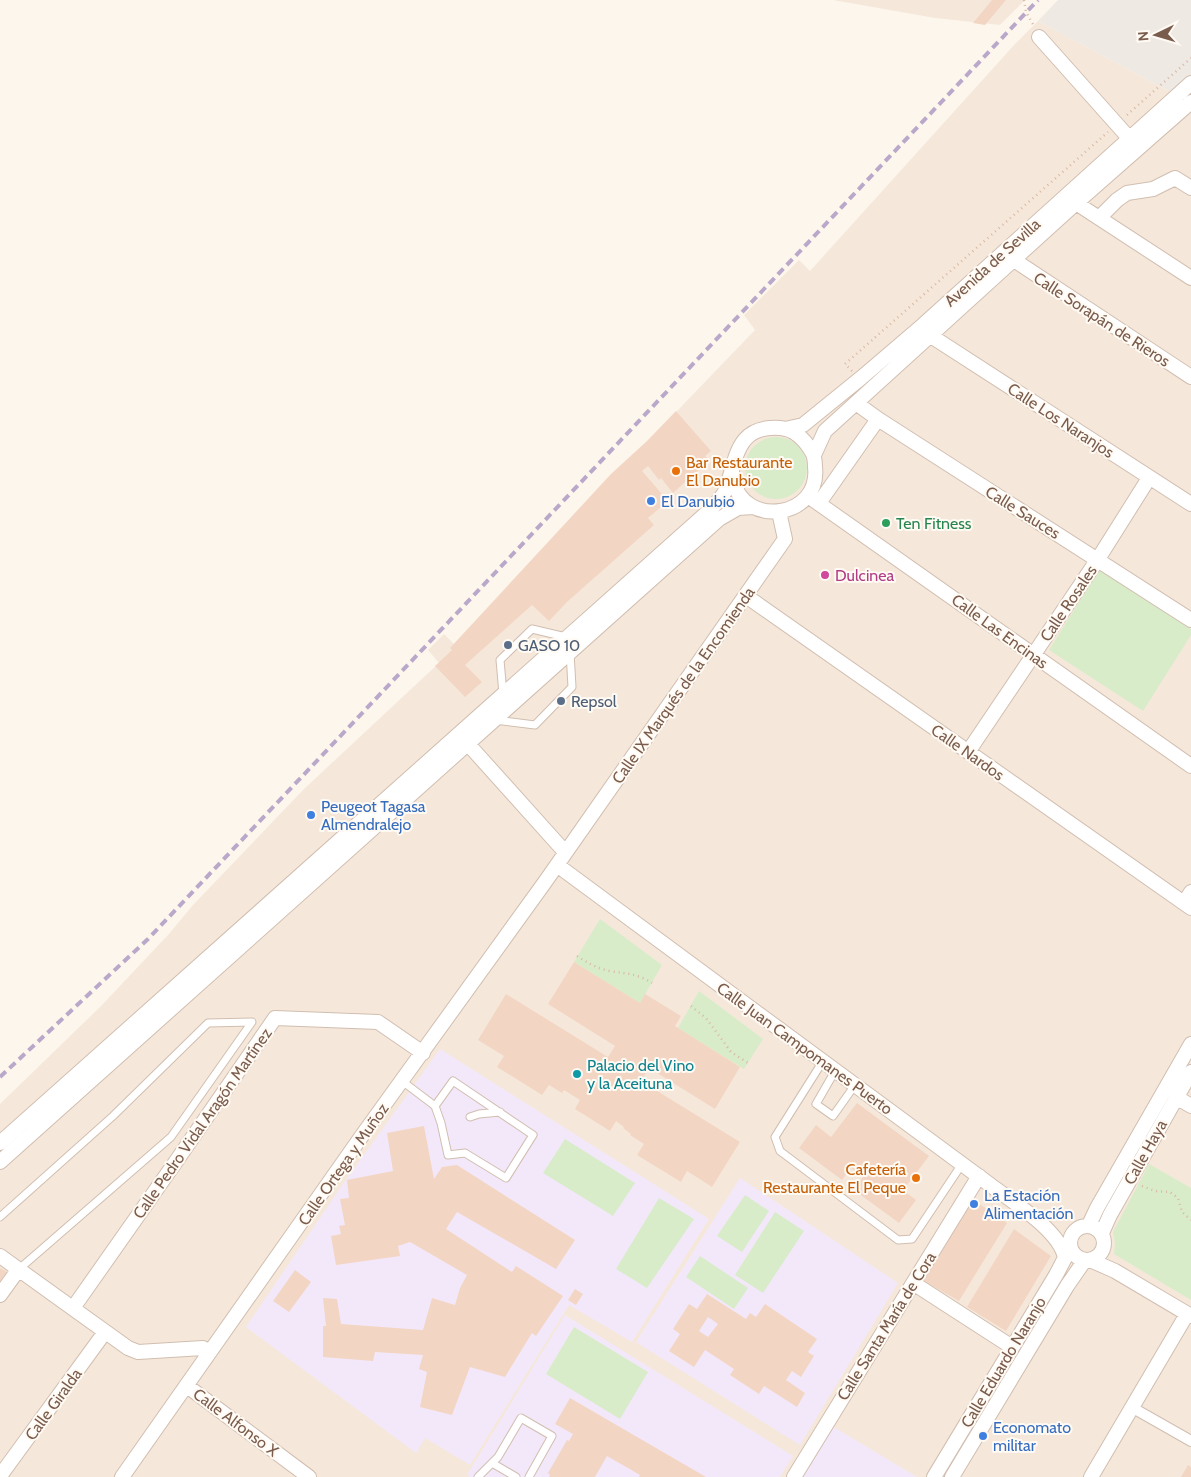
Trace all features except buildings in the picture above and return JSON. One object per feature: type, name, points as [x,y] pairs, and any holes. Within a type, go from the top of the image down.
[{"type":"street","points":[[1039,37],[1129,138]]},
{"type":"street","name":"Avenida de Sevilla","points":[[785,429],[803,425],[856,382],[923,325],[1191,84]]},
{"type":"street","name":"Avenida de Sevilla","points":[[814,455],[826,431],[1076,203],[1191,102]]},
{"type":"street","points":[[1098,218],[1127,193],[1153,189],[1175,178],[1191,188]]},
{"type":"street","points":[[1076,203],[1191,278]]},
{"type":"street","name":"Calle Sorapán de Rieros","points":[[1014,260],[1191,377]]},
{"type":"street","name":"Calle Los Naranjos","points":[[931,336],[1191,504]]},
{"type":"street","name":"Calle Sauces","points":[[856,403],[1191,620]]},
{"type":"street","points":[[732,464],[736,489],[753,507],[764,511],[779,512],[793,508],[814,499],[878,419]]},
{"type":"street","points":[[0,1143],[710,510],[726,491],[732,464],[739,447],[749,436],[770,428],[785,429],[798,435],[807,443],[814,455],[816,475],[812,489],[814,499]]},
{"type":"street","name":"Calle Rosales","points":[[968,752],[1034,656],[1149,478]]},
{"type":"street","name":"Calle Las Encinas","points":[[814,499],[1191,766]]},
{"type":"street","points":[[0,1162],[720,519],[738,508],[753,507]]},
{"type":"street","name":"Calle IX Marqués de la Encomienda","points":[[565,852],[785,539],[779,512]]},
{"type":"street","name":"Calle Nardos","points":[[746,596],[968,752],[1189,901]]},
{"type":"street","points":[[468,744],[565,852]]},
{"type":"street","name":"Calle Ortega y Muñoz","points":[[125,1476],[210,1352],[565,852]]},
{"type":"street","name":"Calle Juan Campomanes Puerto","points":[[557,865],[979,1176],[1052,1233],[1067,1252]]},
{"type":"street","name":"Calle Pedro Vidal Aragón Martínez","points":[[73,1308],[275,1018],[378,1022],[423,1053]]},
{"type":"street","points":[[1089,1226],[1097,1208],[1191,1044]]},
{"type":"street","name":"Calle Haya","points":[[1102,1233],[1110,1215],[1191,1072]]},
{"type":"street","points":[[1176,1097],[1191,1106]]},
{"type":"street","name":"Calle Santa María de Cora","points":[[794,1477],[979,1176]]},
{"type":"street","points":[[1052,1233],[1075,1230],[1083,1226],[1098,1229],[1102,1233],[1104,1260],[1114,1272]]},
{"type":"street","points":[[1075,1230],[1071,1236],[1067,1252],[1114,1272],[1189,1315],[1091,1477]]},
{"type":"street","points":[[1088,1260],[1100,1255],[1103,1250]]},
{"type":"street","name":"Calle Eduardo Naranjo","points":[[934,1477],[1067,1252]]},
{"type":"street","points":[[0,1256],[128,1348],[138,1352],[203,1348],[210,1352]]},
{"type":"street","name":"Calle Eduardo Naranjo","points":[[952,1477],[1067,1286],[1088,1260]]},
{"type":"street","points":[[0,1295],[18,1270]]},
{"type":"street","points":[[913,1283],[1012,1347]]},
{"type":"street","name":"Calle Giralda","points":[[0,1476],[105,1332]]},
{"type":"street","name":"Calle Alfonso X","points":[[187,1386],[309,1477]]},
{"type":"street","points":[[1132,1408],[1191,1441]]},
{"type":"lane","points":[[503,694],[500,660],[532,629],[566,637]]},
{"type":"lane","points":[[494,720],[535,725],[572,687],[570,652]]},
{"type":"lane","points":[[0,1217],[114,1116],[208,1022],[252,1022],[171,1137],[18,1270]]},
{"type":"lane","points":[[823,1061],[776,1137],[780,1151],[898,1240],[912,1239],[962,1164]]},
{"type":"lane","points":[[836,1071],[816,1104],[833,1116],[855,1085]]},
{"type":"lane","points":[[402,1081],[435,1106],[448,1155],[465,1153],[506,1178],[533,1135],[453,1081],[435,1106]]},
{"type":"lane","points":[[470,1118],[480,1114],[500,1112]]},
{"type":"lane","points":[[478,1477],[498,1457],[521,1418],[552,1436],[529,1477]]},
{"type":"lane","points":[[492,1463],[516,1477]]},
{"type":"path","points":[[1024,0],[1026,12],[1039,37]]},
{"type":"path","points":[[845,364],[1191,58]]},
{"type":"path","points":[[577,956],[595,966],[610,971],[636,974],[652,983]]},
{"type":"path","points":[[691,1006],[706,1018],[731,1052],[748,1063]]},
{"type":"path","points":[[1138,1184],[1155,1191],[1170,1192],[1178,1198],[1182,1212],[1191,1220]]},
{"type":"shaded area","points":[[833,0],[1025,0],[1000,25],[935,18]]},
{"type":"shaded area","points":[[1058,0],[1191,0],[1191,103],[1038,21]]},
{"type":"shaded area","points":[[1038,21],[1191,103],[1191,1477],[0,1477],[0,1104],[101,1006],[168,935],[193,905],[304,789],[439,663],[428,650],[444,634],[457,647],[755,330],[744,315],[799,260],[810,271]]},
{"type":"shaded area","points":[[440,1049],[709,1219],[632,1342],[569,1305],[470,1465],[425,1438],[416,1453],[246,1327],[341,1187]]},
{"type":"shaded area","points":[[740,1178],[898,1283],[800,1445],[636,1342]]},
{"type":"shaded area","points":[[565,1315],[793,1456],[780,1477],[470,1477],[467,1475]]},
{"type":"shaded area","points":[[832,1426],[917,1477],[801,1477]]},
{"type":"green space","points":[[776,437],[788,440],[798,446],[804,456],[807,468],[804,480],[798,490],[788,496],[776,499],[764,496],[754,490],[748,480],[745,468],[748,456],[754,446],[764,440]]},
{"type":"green space","points":[[1099,570],[1191,629],[1191,635],[1143,711],[1049,650]]},
{"type":"green space","points":[[600,919],[662,965],[640,1003],[574,962]]},
{"type":"green space","points":[[699,991],[763,1039],[744,1069],[678,1028]]},
{"type":"green space","points":[[565,1139],[635,1183],[613,1216],[543,1173]]},
{"type":"green space","points":[[1149,1164],[1191,1188],[1191,1300],[1114,1254],[1113,1232]]},
{"type":"green space","points":[[745,1195],[769,1211],[742,1252],[717,1236]]},
{"type":"green space","points":[[659,1198],[694,1219],[647,1288],[616,1269]]},
{"type":"green space","points":[[775,1212],[804,1231],[763,1293],[735,1275]]},
{"type":"green space","points":[[700,1256],[748,1288],[734,1309],[686,1277]]},
{"type":"green space","points":[[574,1327],[648,1372],[620,1419],[546,1374]]},
{"type":"railway","points":[[0,1077],[148,939],[1038,0]]},
{"type":"place","name":"Bar Restaurante El Danubio","points":[[676,471]]},
{"type":"place","name":"El Danubio","points":[[651,501]]},
{"type":"place","name":"Ten Fitness","points":[[886,523]]},
{"type":"place","name":"Dulcinea","points":[[825,575]]},
{"type":"place","name":"GASO 10","points":[[508,645]]},
{"type":"place","name":"Repsol","points":[[561,701]]},
{"type":"place","name":"Peugeot Tagasa Almendralejo","points":[[311,815]]},
{"type":"place","name":"Palacio del Vino y la Aceituna","points":[[577,1074]]},
{"type":"place","name":"Cafetería Restaurante El Peque","points":[[916,1178]]},
{"type":"place","name":"La Estación Alimentación","points":[[974,1204]]},
{"type":"place","name":"Economato militar","points":[[983,1436]]}]
